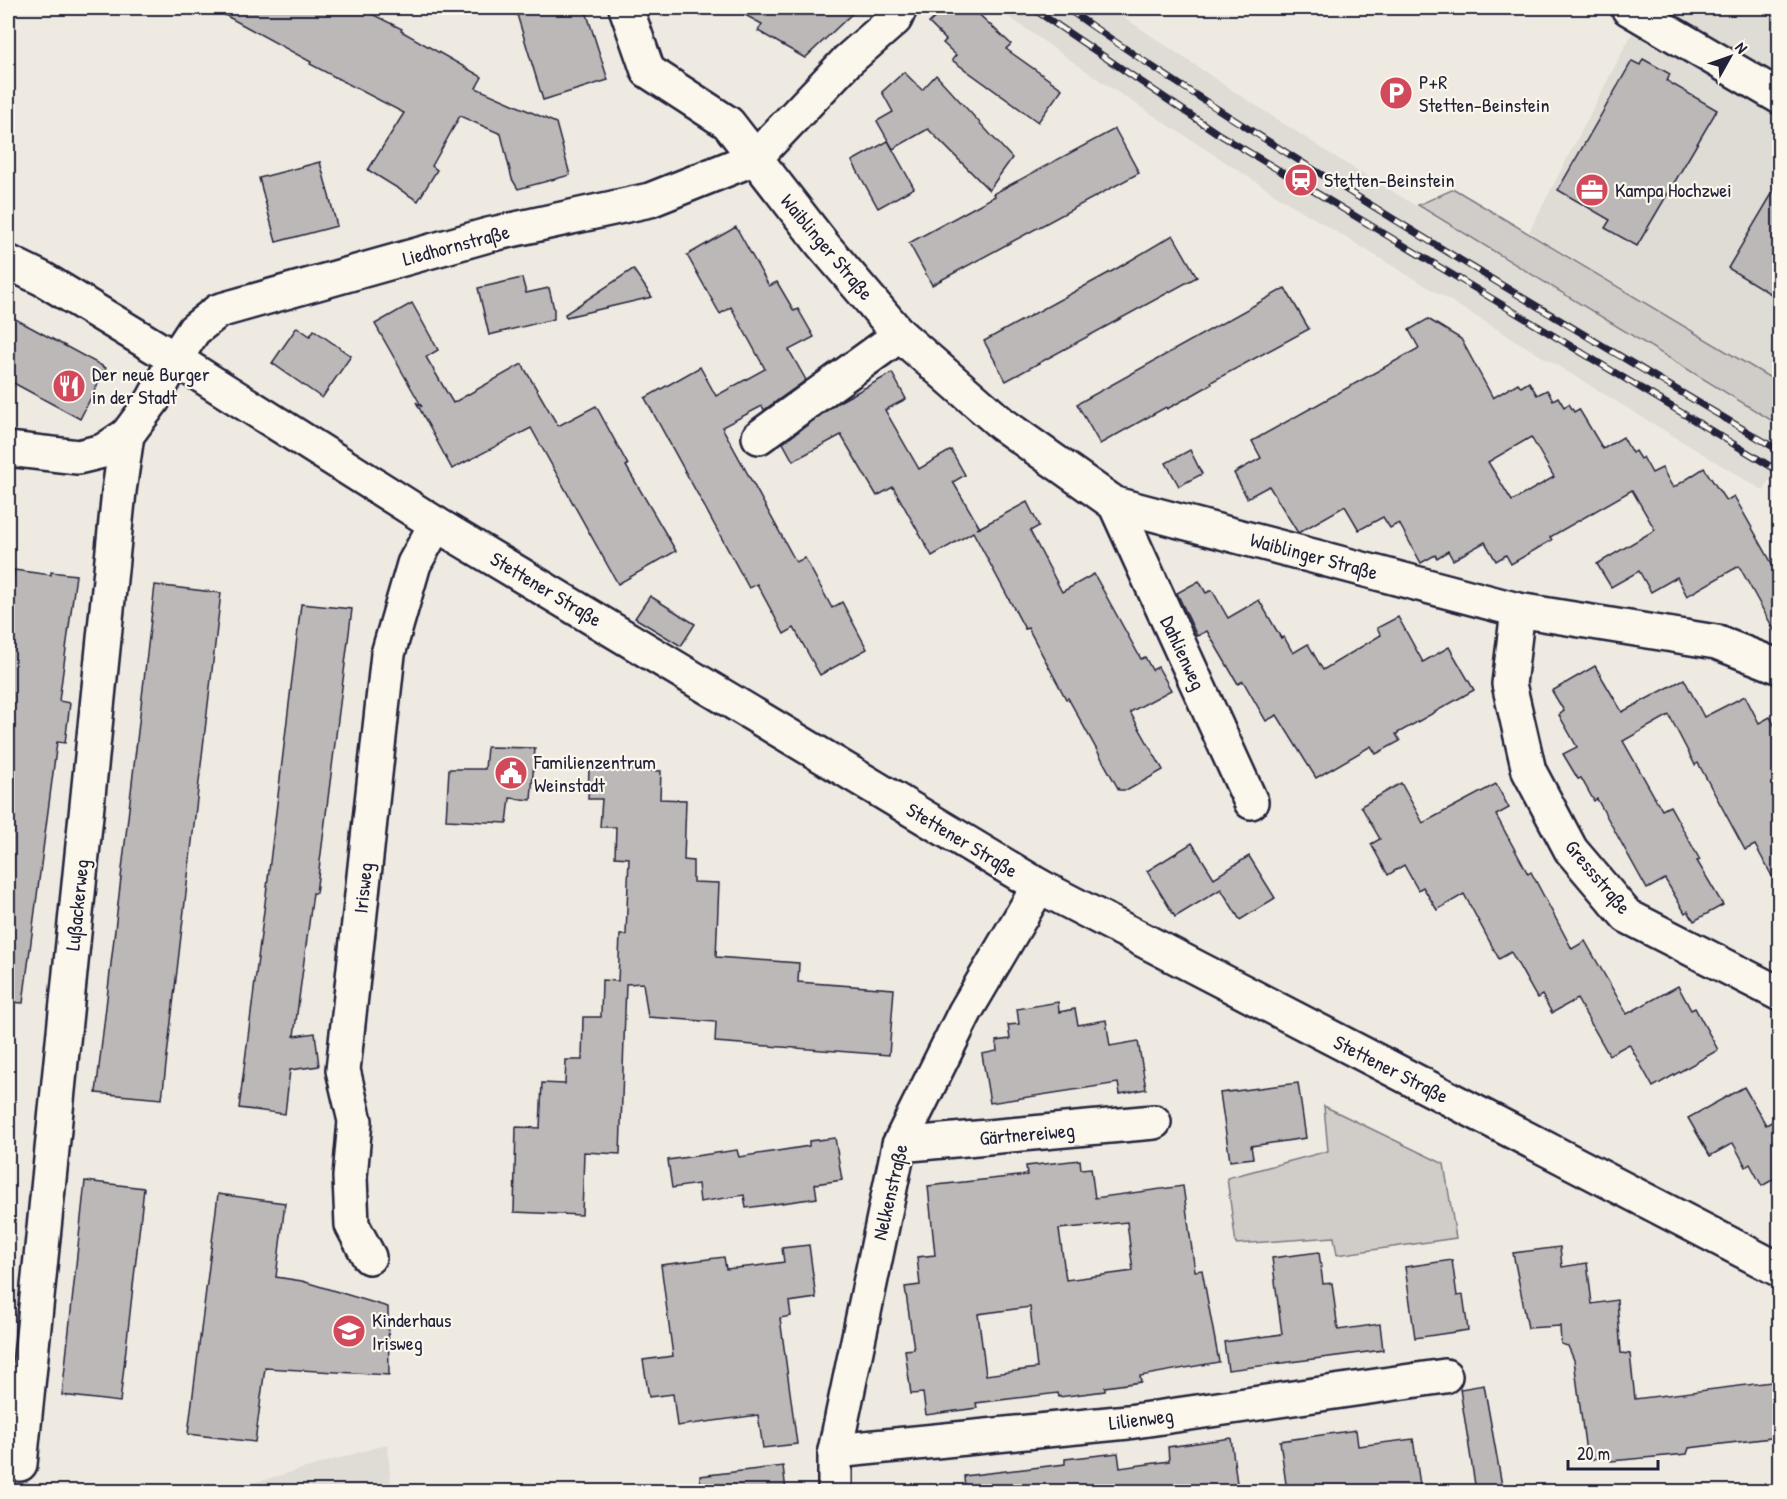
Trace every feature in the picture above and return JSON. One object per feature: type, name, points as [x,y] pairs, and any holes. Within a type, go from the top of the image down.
[{"type":"street","points":[[626,8],[648,71],[728,123],[755,158]]},
{"type":"street","name":"Liedhornstraße","points":[[175,358],[194,330],[218,311],[488,235],[650,200],[755,158],[847,61],[895,19],[900,8]]},
{"type":"street","points":[[1628,8],[1779,97]]},
{"type":"street","name":"Waiblinger Straße","points":[[755,158],[823,245],[900,335],[1002,424],[1115,504],[1518,609],[1716,642],[1779,667]]},
{"type":"street","name":"Stettener Straße","points":[[8,262],[43,279],[175,358],[436,524],[1039,886],[1779,1270]]},
{"type":"street","points":[[759,437],[900,335]]},
{"type":"street","name":"Lußackerweg","points":[[20,1464],[118,502],[127,435],[153,400],[175,358]]},
{"type":"street","points":[[8,449],[78,457],[103,450],[127,435]]},
{"type":"street","name":"Dahlienweg","points":[[1115,504],[1251,802]]},
{"type":"street","name":"Irisweg","points":[[369,1257],[352,1225],[350,1177],[355,1121],[343,1071],[388,654],[414,564],[436,524]]},
{"type":"street","name":"Gressstraße","points":[[1518,609],[1509,684],[1529,771],[1571,850],[1627,916],[1779,994]]},
{"type":"street","name":"Nelkenstraße","points":[[835,1491],[835,1451],[899,1145],[965,1012],[1039,886]]},
{"type":"street","name":"Gärtnereiweg","points":[[899,1145],[1154,1122]]},
{"type":"street","name":"Lilienweg","points":[[835,1451],[1128,1422],[1445,1376]]},
{"type":"shaded area","points":[[996,8],[1110,8],[1340,160],[1779,424],[1779,486],[1769,480],[1764,491],[1284,200],[1102,82]]},
{"type":"shaded area","points":[[1645,8],[1779,8],[1779,382],[1529,232]]},
{"type":"shaded area","points":[[1454,189],[1779,383],[1779,425],[1418,205]]},
{"type":"shaded area","points":[[1324,1106],[1444,1164],[1456,1238],[1337,1255],[1334,1237],[1236,1244],[1227,1178],[1328,1151]]},
{"type":"shaded area","points":[[388,1444],[391,1491],[226,1491]]},
{"type":"building","points":[[212,8],[360,8],[402,29],[401,31],[482,77],[476,88],[556,123],[570,175],[518,189],[512,179],[501,134],[460,116],[432,166],[437,170],[418,201],[368,170],[404,113],[310,64],[311,62]]},
{"type":"building","points":[[515,8],[585,8],[608,80],[543,100]]},
{"type":"building","points":[[732,8],[858,8],[805,58],[758,31],[762,24]]},
{"type":"building","points":[[946,8],[972,8],[1011,44],[1006,49],[1062,89],[1038,122],[952,60],[956,55],[943,43],[946,40],[929,23]]},
{"type":"building","points":[[1643,59],[1670,74],[1667,81],[1717,110],[1637,246],[1605,228],[1610,220],[1558,190],[1632,61],[1640,65]]},
{"type":"building","points":[[904,72],[922,90],[936,75],[1012,158],[989,190],[928,129],[893,149],[877,121],[893,112],[882,92]]},
{"type":"building","points":[[1115,129],[1139,173],[932,285],[909,243],[995,196],[993,194]]},
{"type":"building","points":[[888,141],[914,188],[878,208],[852,161]]},
{"type":"building","points":[[320,162],[337,226],[276,242],[259,178]]},
{"type":"building","points":[[1779,182],[1779,299],[1728,268]]},
{"type":"building","points":[[736,227],[769,286],[777,282],[794,311],[798,309],[814,337],[789,350],[806,380],[764,410],[762,406],[722,427],[796,562],[805,558],[832,608],[842,602],[867,649],[820,675],[794,628],[784,634],[757,584],[749,588],[645,398],[700,367],[716,396],[765,369],[731,307],[720,314],[687,255]]},
{"type":"building","points":[[1173,235],[1197,277],[1006,381],[984,341]]},
{"type":"building","points":[[633,269],[652,297],[566,317],[565,314]]},
{"type":"building","points":[[522,278],[526,293],[549,288],[554,319],[489,335],[478,288]]},
{"type":"building","points":[[1285,288],[1309,329],[1100,444],[1077,404]]},
{"type":"building","points":[[412,303],[438,350],[426,357],[453,403],[522,364],[558,426],[596,406],[628,465],[626,466],[676,551],[618,584],[531,428],[452,469],[416,402],[422,407],[375,324]]},
{"type":"building","points":[[8,315],[106,368],[80,419],[8,380]]},
{"type":"building","points":[[1428,319],[1461,339],[1493,398],[1518,383],[1521,387],[1529,382],[1537,395],[1547,390],[1553,400],[1558,397],[1564,407],[1569,404],[1574,412],[1579,409],[1603,449],[1623,437],[1632,453],[1635,451],[1640,459],[1643,457],[1652,473],[1662,468],[1673,488],[1704,468],[1726,501],[1734,496],[1779,576],[1779,639],[1739,566],[1687,596],[1677,577],[1651,592],[1639,571],[1611,587],[1597,564],[1655,530],[1632,490],[1550,537],[1552,540],[1511,564],[1506,555],[1496,561],[1485,542],[1453,560],[1448,551],[1437,558],[1435,555],[1421,563],[1399,523],[1390,528],[1383,517],[1359,530],[1345,506],[1298,533],[1269,486],[1247,498],[1234,473],[1261,458],[1252,441],[1419,348],[1409,330]],"holes":[[[1531,437],[1554,477],[1512,501],[1488,462]]]},
{"type":"building","points":[[297,327],[310,336],[314,330],[351,356],[322,398],[272,363]]},
{"type":"building","points":[[892,373],[906,399],[885,410],[919,469],[951,450],[965,475],[953,482],[980,528],[1027,502],[1039,526],[1030,531],[1062,592],[1094,574],[1141,659],[1145,657],[1152,670],[1158,667],[1171,690],[1130,712],[1163,770],[1128,790],[1119,790],[1028,628],[1025,629],[973,532],[932,556],[893,487],[877,496],[841,435],[793,461],[783,443],[837,403]]},
{"type":"building","points":[[1190,450],[1202,474],[1179,486],[1166,463]]},
{"type":"building","points":[[14,570],[51,575],[51,572],[76,575],[59,701],[70,703],[65,743],[57,742],[23,1003],[8,1002],[8,592],[12,593]]},
{"type":"building","points":[[1199,581],[1206,593],[1212,590],[1228,618],[1259,600],[1281,638],[1284,637],[1293,653],[1308,644],[1323,670],[1381,635],[1377,628],[1398,617],[1423,662],[1449,647],[1474,690],[1396,734],[1400,741],[1376,754],[1371,746],[1316,778],[1277,715],[1266,721],[1243,681],[1238,684],[1207,631],[1197,636],[1177,593]]},
{"type":"building","points":[[155,585],[221,593],[162,1099],[96,1093]]},
{"type":"building","points":[[650,596],[695,624],[681,646],[635,618]]},
{"type":"building","points":[[301,604],[352,609],[316,893],[313,893],[294,1036],[315,1033],[319,1066],[290,1070],[285,1114],[239,1108]]},
{"type":"building","points":[[1595,666],[1622,712],[1684,679],[1704,717],[1745,696],[1759,723],[1770,717],[1779,734],[1779,889],[1755,845],[1745,850],[1698,763],[1695,765],[1669,715],[1623,741],[1662,810],[1670,806],[1700,860],[1697,861],[1723,905],[1694,921],[1688,911],[1685,913],[1665,879],[1647,889],[1597,799],[1594,801],[1581,778],[1578,779],[1563,754],[1577,747],[1559,715],[1564,711],[1552,691]]},
{"type":"building","points":[[487,747],[535,748],[531,800],[510,798],[507,823],[446,820],[449,769],[485,769]]},
{"type":"building","points":[[589,769],[661,771],[660,799],[686,800],[684,860],[693,861],[693,882],[719,883],[716,957],[799,963],[798,982],[894,989],[889,1055],[715,1042],[716,1022],[648,1017],[643,983],[626,984],[620,1154],[584,1152],[582,1215],[514,1212],[516,1127],[540,1128],[542,1083],[565,1084],[566,1060],[582,1060],[583,1017],[601,1017],[602,980],[618,981],[620,935],[626,935],[629,858],[615,857],[616,827],[600,827],[602,799],[588,799]]},
{"type":"building","points":[[1401,783],[1423,823],[1496,784],[1509,808],[1496,815],[1528,874],[1531,872],[1572,949],[1585,941],[1627,1014],[1678,986],[1691,1010],[1695,1008],[1718,1050],[1653,1087],[1629,1044],[1609,1055],[1577,999],[1552,1013],[1542,995],[1537,998],[1511,952],[1499,959],[1464,894],[1437,910],[1423,887],[1418,890],[1404,865],[1388,875],[1371,844],[1380,839],[1361,806]]},
{"type":"building","points":[[1192,843],[1214,878],[1249,856],[1275,898],[1240,920],[1221,889],[1175,917],[1147,871]]},
{"type":"building","points":[[1058,1002],[1059,1012],[1075,1009],[1078,1025],[1106,1020],[1110,1046],[1138,1041],[1146,1089],[1120,1094],[1118,1083],[990,1103],[982,1054],[997,1051],[996,1041],[1010,1039],[1008,1025],[1019,1024],[1017,1009]]},
{"type":"building","points":[[1298,1083],[1306,1138],[1251,1146],[1253,1158],[1230,1161],[1220,1093]]},
{"type":"building","points":[[1744,1087],[1766,1125],[1779,1118],[1779,1176],[1762,1186],[1750,1164],[1746,1167],[1733,1143],[1710,1156],[1688,1118]]},
{"type":"building","points":[[835,1138],[842,1180],[815,1184],[817,1198],[746,1208],[744,1195],[700,1202],[698,1184],[672,1188],[668,1160],[737,1150],[739,1157],[809,1146],[809,1141]]},
{"type":"building","points":[[1080,1160],[1081,1169],[1091,1168],[1095,1198],[1183,1186],[1195,1271],[1202,1270],[1219,1362],[1140,1376],[1141,1382],[1105,1387],[1105,1391],[1059,1397],[1058,1393],[976,1403],[977,1408],[926,1415],[923,1393],[911,1394],[905,1350],[914,1349],[905,1287],[920,1285],[917,1257],[935,1255],[928,1186],[1027,1175],[1026,1166]],"holes":[[[1127,1222],[1133,1271],[1066,1280],[1059,1229]],[[1030,1307],[1037,1368],[986,1375],[978,1314]]]},
{"type":"building","points":[[85,1181],[144,1188],[120,1402],[62,1395]]},
{"type":"building","points":[[218,1194],[285,1203],[276,1277],[302,1281],[388,1307],[389,1375],[265,1368],[255,1442],[188,1434]]},
{"type":"building","points":[[809,1245],[816,1298],[789,1302],[791,1316],[780,1318],[797,1444],[763,1448],[758,1415],[677,1426],[673,1394],[649,1397],[643,1360],[673,1356],[661,1265],[724,1257],[726,1269],[756,1266],[784,1262],[782,1248]]},
{"type":"building","points":[[1560,1247],[1562,1267],[1587,1263],[1592,1304],[1617,1300],[1621,1353],[1630,1354],[1635,1399],[1779,1381],[1779,1437],[1689,1448],[1687,1454],[1611,1461],[1609,1456],[1587,1460],[1574,1360],[1568,1346],[1561,1344],[1560,1326],[1528,1328],[1513,1253]]},
{"type":"building","points":[[1319,1252],[1323,1284],[1332,1283],[1338,1330],[1380,1324],[1383,1350],[1228,1370],[1224,1342],[1282,1334],[1272,1258]]},
{"type":"building","points":[[1452,1260],[1457,1296],[1463,1295],[1468,1330],[1415,1338],[1405,1267]]},
{"type":"building","points":[[1484,1385],[1503,1491],[1476,1491],[1460,1389]]},
{"type":"building","points":[[1356,1430],[1358,1446],[1413,1439],[1421,1491],[1287,1491],[1280,1441]]},
{"type":"building","points":[[1231,1438],[1238,1491],[1174,1491],[1173,1488],[1145,1491],[965,1491],[964,1476],[1065,1464],[1065,1459],[1118,1453],[1120,1468],[1169,1461],[1168,1447]]},
{"type":"building","points":[[783,1466],[786,1491],[701,1491],[700,1476]]},
{"type":"railway","points":[[1032,8],[1217,133],[1780,472]]},
{"type":"railway","points":[[1066,8],[1179,84],[1332,181],[1780,451]]},
{"type":"place","name":"P+R Stetten-Beinstein","points":[[1396,93]]},
{"type":"place","name":"Stetten-Beinstein","points":[[1301,180]]},
{"type":"place","name":"Kampa Hochzwei","points":[[1592,190]]},
{"type":"place","name":"Der neue Burger in der Stadt","points":[[69,386]]},
{"type":"place","name":"Familienzentrum Weinstadt","points":[[511,773]]},
{"type":"place","name":"Kinderhaus Irisweg","points":[[349,1331]]}]
